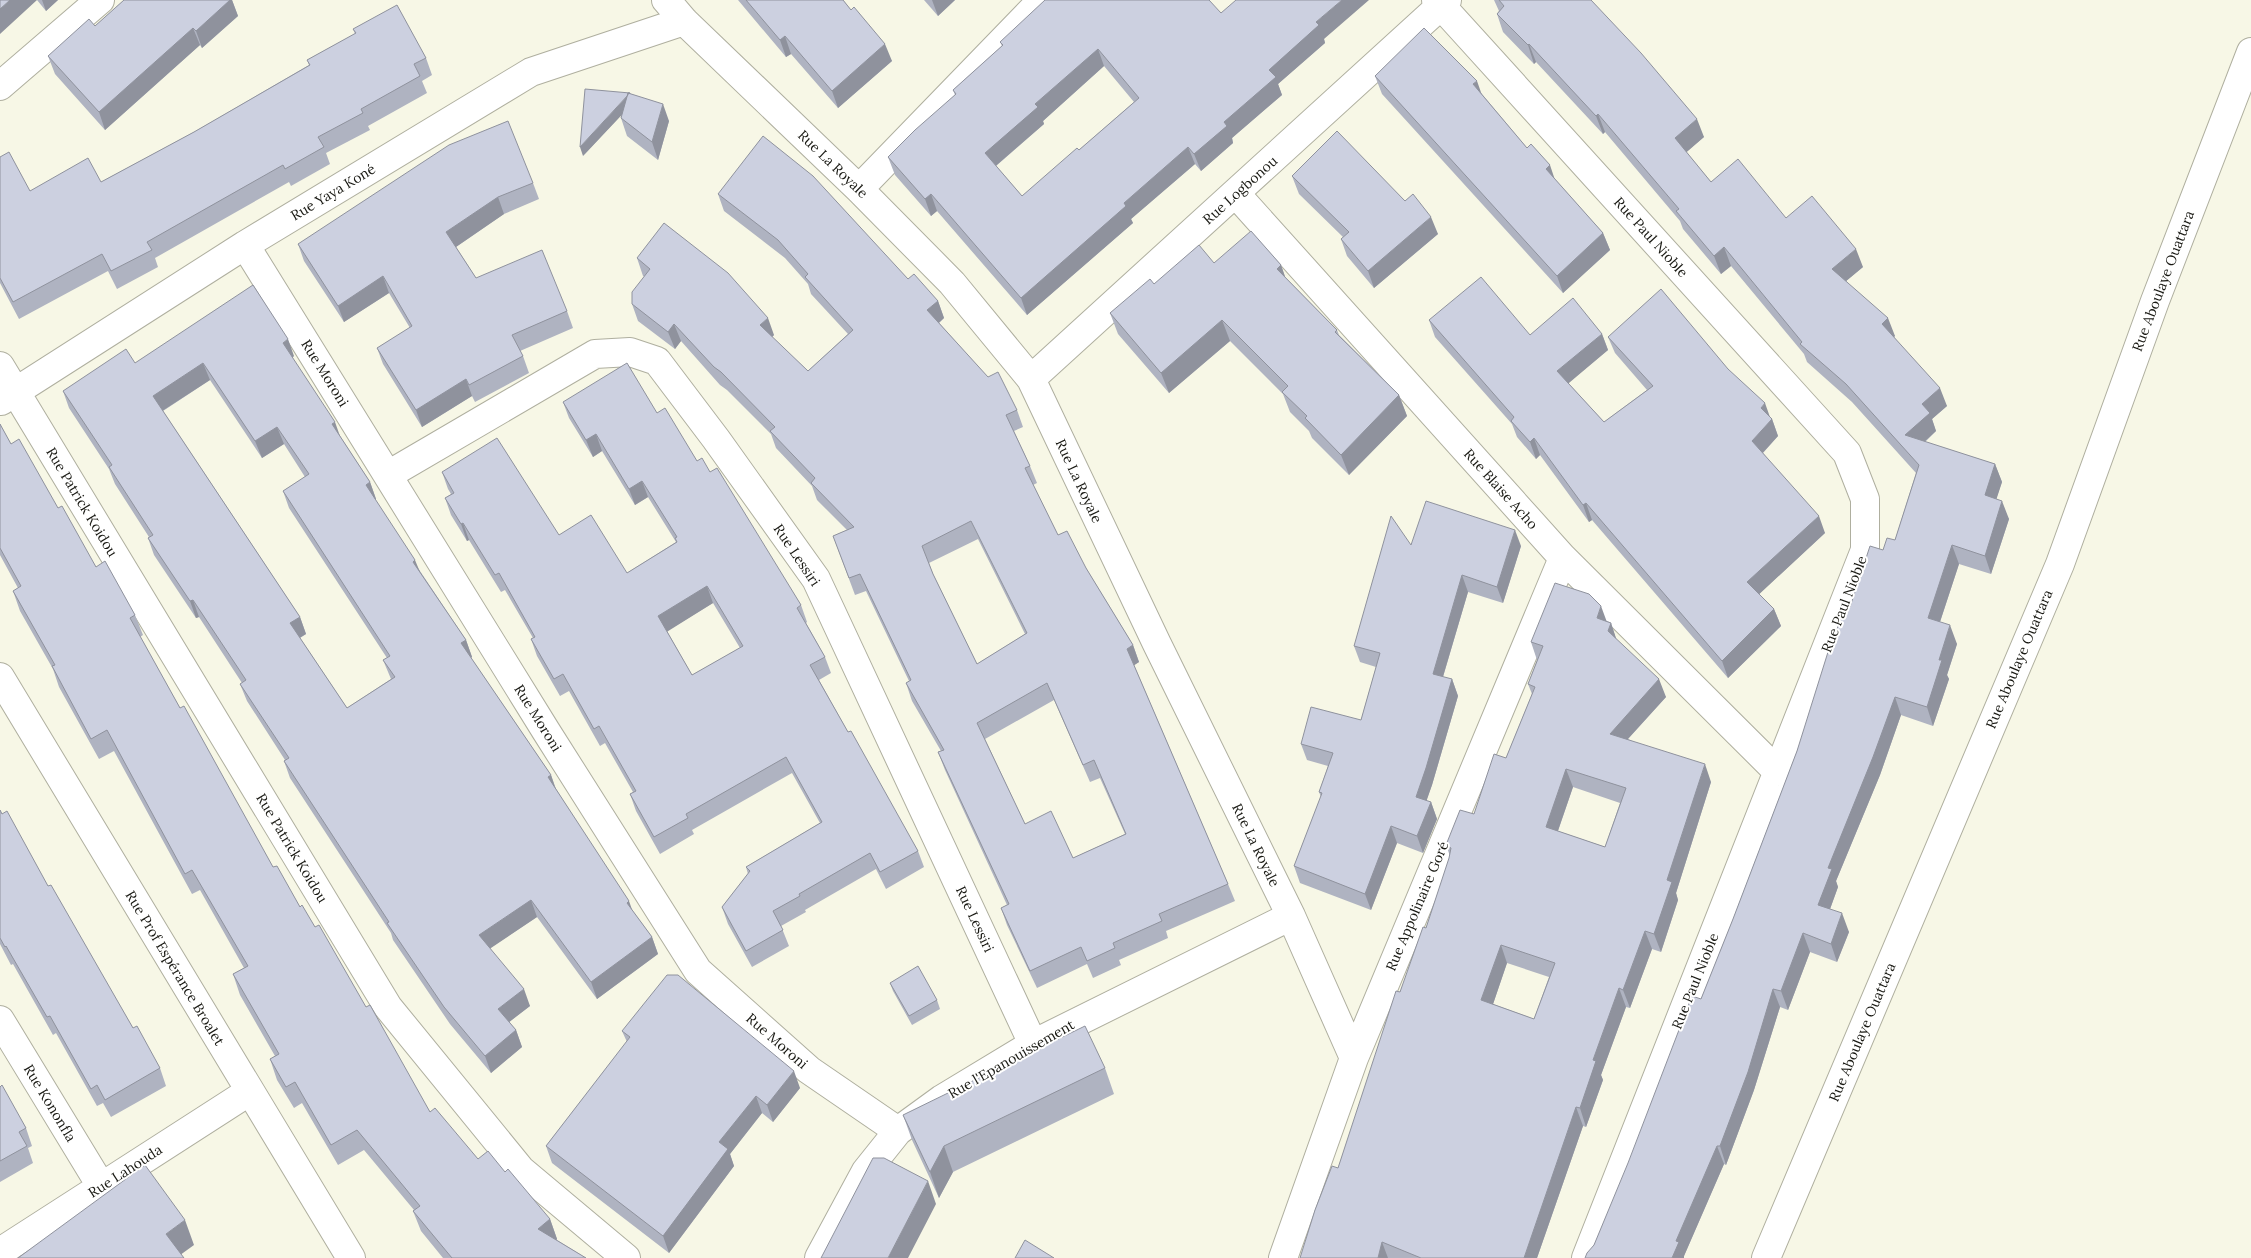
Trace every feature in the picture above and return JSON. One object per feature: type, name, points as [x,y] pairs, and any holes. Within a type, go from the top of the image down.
[{"type":"street","points":[[0,86],[100,0]]},
{"type":"street","name":"Rue La Royale","points":[[666,0],[684,21],[859,189],[952,283],[1030,380],[1156,644],[1291,916],[1354,1058]]},
{"type":"street","points":[[859,189],[1042,0]]},
{"type":"street","name":"Rue Logbonou","points":[[1030,380],[1236,194],[1441,2]]},
{"type":"street","name":"Rue Paul Nioble","points":[[1441,2],[1847,453],[1865,499],[1865,550],[1586,1258]]},
{"type":"street","name":"Rue Yaya Koné","points":[[8,397],[246,245],[531,72],[684,21]]},
{"type":"street","name":"Rue Aboulaye Ouattara","points":[[1766,1258],[2060,564],[2154,301],[2251,52]]},
{"type":"street","name":"Rue Blaise Acho","points":[[1236,194],[1563,558],[1778,772]]},
{"type":"street","name":"Rue Moroni","points":[[246,245],[546,731],[698,971],[809,1070],[898,1131]]},
{"type":"street","name":"Rue Lessiri","points":[[388,474],[595,354],[630,352],[657,361],[716,439],[816,580],[1033,1044]]},
{"type":"street","name":"Rue Patrick Koidou","points":[[0,366],[8,397],[388,1007],[521,1170],[626,1258]]},
{"type":"street","name":"Rue Appolinaire Goré","points":[[1283,1258],[1354,1058],[1563,558]]},
{"type":"street","name":"Rue Prof Espérance Broalet","points":[[0,677],[351,1258]]},
{"type":"street","name":"Rue l'Epanouissement","points":[[819,1258],[866,1171],[898,1131],[942,1099],[1033,1044],[1291,916]]},
{"type":"street","name":"Rue Kononfla","points":[[0,1020],[100,1186]]},
{"type":"street","name":"Rue Lahouda","points":[[0,1252],[250,1091]]},
{"type":"building","points":[[0,0],[10,0],[0,9]]},
{"type":"building","points":[[124,0],[230,0],[196,31],[193,28],[99,112],[48,56],[89,19],[95,26]]},
{"type":"building","points":[[746,0],[843,0],[851,10],[854,7],[885,44],[832,91],[785,36],[780,40]]},
{"type":"building","points":[[1045,0],[1209,0],[1221,13],[1236,0],[1342,0],[1316,22],[1319,25],[1269,70],[1276,77],[1224,122],[1227,126],[1194,154],[1188,147],[1124,203],[1126,206],[1021,298],[931,194],[925,199],[888,157],[956,94],[953,90],[1003,45],[1000,42]],"holes":[[[1098,49],[1139,98],[1022,196],[985,153],[1038,107],[1035,104]]]},
{"type":"building","points":[[1499,0],[1591,0],[1641,53],[1697,119],[1675,138],[1711,182],[1738,159],[1786,218],[1812,196],[1856,249],[1832,269],[1888,318],[1882,324],[1940,388],[1922,404],[1930,413],[1905,435],[1995,464],[1985,495],[2002,501],[1985,556],[1952,545],[1928,618],[1950,625],[1939,660],[1942,660],[1927,707],[1895,697],[1828,868],[1832,869],[1818,905],[1842,913],[1831,944],[1803,933],[1781,991],[1773,989],[1748,1072],[1720,1146],[1717,1146],[1676,1241],[1679,1242],[1672,1258],[1585,1258],[1594,1245],[1628,1163],[1692,996],[1701,999],[1797,751],[1828,652],[1846,606],[1850,607],[1870,546],[1883,550],[1887,538],[1895,540],[1919,465],[1846,384],[1800,344],[1802,342],[1724,247],[1714,256],[1676,211],[1679,209],[1598,114],[1596,116],[1529,44],[1497,14],[1504,6]]},
{"type":"building","points":[[397,5],[426,58],[414,64],[420,76],[361,109],[363,113],[318,137],[324,147],[285,169],[283,165],[147,242],[152,250],[111,271],[102,254],[13,302],[0,278],[0,157],[9,152],[30,191],[88,158],[101,182],[194,132],[310,65],[307,60],[356,33],[353,29]]},
{"type":"building","points":[[1424,28],[1477,81],[1473,84],[1527,148],[1531,144],[1550,165],[1546,169],[1603,233],[1557,276],[1375,76]]},
{"type":"building","points":[[585,89],[630,93],[580,147]]},
{"type":"building","points":[[628,93],[663,104],[652,142],[621,118]]},
{"type":"building","points":[[508,121],[533,183],[498,197],[446,232],[476,278],[542,250],[567,311],[512,335],[523,356],[469,385],[466,379],[416,410],[377,348],[412,326],[383,276],[338,306],[298,244],[449,145]]},
{"type":"building","points":[[1337,131],[1405,201],[1413,194],[1431,217],[1368,271],[1341,239],[1349,232],[1292,176]]},
{"type":"building","points":[[763,136],[813,176],[908,279],[914,274],[938,301],[927,310],[988,377],[998,372],[1017,410],[1006,415],[1030,466],[1025,468],[1058,535],[1067,531],[1086,568],[1133,645],[1127,649],[1228,884],[1159,914],[1162,921],[1113,943],[1115,948],[1087,961],[1081,947],[1030,971],[1001,908],[1009,904],[938,752],[944,750],[906,683],[911,680],[860,574],[849,578],[833,536],[854,527],[811,483],[815,478],[770,431],[775,427],[714,367],[674,324],[668,332],[632,304],[632,292],[650,269],[637,258],[664,223],[728,273],[768,318],[760,325],[808,371],[853,330],[805,277],[808,274],[778,240],[718,194]],"holes":[[[971,521],[1027,633],[977,664],[933,574],[922,546]],[[1047,683],[1083,765],[1094,760],[1126,834],[1073,858],[1051,811],[1025,824],[977,723]]]},
{"type":"building","points":[[1251,231],[1281,265],[1277,269],[1337,330],[1335,332],[1399,395],[1341,455],[1305,418],[1307,416],[1282,392],[1288,386],[1222,320],[1161,373],[1110,313],[1150,279],[1154,284],[1199,245],[1214,263]]},
{"type":"building","points":[[1481,277],[1530,335],[1573,298],[1602,334],[1557,371],[1604,422],[1653,386],[1608,337],[1661,289],[1728,369],[1765,403],[1761,408],[1772,419],[1752,441],[1819,516],[1747,582],[1774,609],[1722,661],[1586,503],[1583,505],[1534,438],[1530,442],[1511,421],[1514,417],[1429,320]]},
{"type":"building","points":[[253,285],[288,339],[283,343],[335,422],[332,424],[370,482],[366,485],[415,560],[413,562],[466,640],[461,643],[551,775],[548,777],[629,901],[627,903],[652,937],[591,982],[531,900],[479,935],[524,989],[498,1009],[516,1030],[485,1056],[444,1007],[387,923],[389,922],[284,761],[289,758],[240,684],[246,680],[193,600],[190,601],[148,538],[153,535],[109,467],[112,465],[63,391],[126,349],[135,363]],"holes":[[[203,363],[255,441],[277,427],[309,474],[283,491],[390,656],[383,660],[395,677],[347,708],[290,623],[300,617],[153,396]]]},
{"type":"building","points":[[627,363],[657,413],[665,408],[697,461],[702,458],[710,472],[717,468],[801,605],[797,608],[825,657],[810,665],[848,732],[851,731],[918,851],[880,872],[870,853],[799,894],[800,896],[773,911],[783,930],[746,951],[722,907],[750,871],[746,867],[822,822],[786,757],[686,814],[688,818],[654,837],[630,794],[636,791],[599,726],[594,729],[563,674],[554,679],[531,639],[535,637],[499,573],[495,575],[445,498],[454,493],[442,472],[497,438],[559,535],[591,515],[627,573],[677,542],[675,538],[677,537],[642,481],[629,489],[596,434],[586,440],[563,402]],"holes":[[[707,586],[743,646],[692,675],[658,616]]]},
{"type":"building","points":[[0,424],[11,444],[19,439],[58,508],[62,506],[96,567],[105,561],[135,615],[130,618],[180,708],[184,706],[273,867],[277,866],[300,907],[302,905],[315,927],[319,925],[366,1007],[370,1005],[430,1112],[435,1108],[478,1159],[488,1151],[505,1172],[508,1169],[550,1219],[538,1229],[586,1258],[452,1258],[413,1211],[420,1206],[357,1130],[331,1145],[295,1082],[286,1087],[270,1059],[279,1054],[233,974],[248,966],[192,870],[185,874],[107,730],[91,739],[52,666],[55,665],[13,591],[21,586],[0,548]]},
{"type":"building","points":[[1426,501],[1515,530],[1497,587],[1462,575],[1433,674],[1452,679],[1416,797],[1431,802],[1417,836],[1391,826],[1365,894],[1294,866],[1322,793],[1319,792],[1333,753],[1301,744],[1311,707],[1361,720],[1380,653],[1354,646],[1391,516],[1411,545]]},
{"type":"building","points":[[1555,583],[1589,594],[1601,606],[1597,618],[1611,623],[1608,631],[1659,679],[1610,734],[1705,764],[1667,880],[1672,882],[1654,934],[1645,931],[1623,990],[1619,988],[1593,1060],[1596,1061],[1580,1108],[1576,1107],[1524,1258],[1421,1258],[1382,1242],[1378,1258],[1300,1258],[1315,1210],[1332,1166],[1338,1168],[1396,991],[1400,992],[1423,927],[1426,928],[1449,858],[1451,848],[1446,845],[1460,810],[1474,814],[1494,754],[1506,758],[1535,687],[1528,684],[1543,646],[1531,642]],"holes":[[[1566,769],[1626,788],[1605,847],[1546,827]],[[1501,945],[1555,963],[1534,1019],[1481,1000]]]},
{"type":"building","points":[[0,810],[2,814],[7,811],[48,886],[51,885],[133,1028],[137,1026],[160,1068],[105,1100],[97,1085],[91,1089],[50,1016],[47,1017],[0,938]]},
{"type":"building","points":[[918,966],[937,1000],[909,1016],[890,983]]},
{"type":"building","points":[[667,975],[678,975],[794,1071],[767,1105],[756,1096],[719,1142],[728,1149],[663,1236],[546,1146],[630,1037],[622,1031]]},
{"type":"building","points":[[1085,1026],[1105,1068],[944,1146],[930,1172],[903,1115]]},
{"type":"building","points":[[2,1085],[26,1128],[19,1132],[27,1146],[0,1161],[0,1087]]},
{"type":"building","points":[[873,1158],[884,1158],[928,1181],[888,1258],[821,1258]]},
{"type":"building","points":[[145,1165],[185,1220],[166,1234],[184,1258],[18,1258]]},
{"type":"building","points":[[1025,1240],[1054,1258],[1015,1258]]}]
